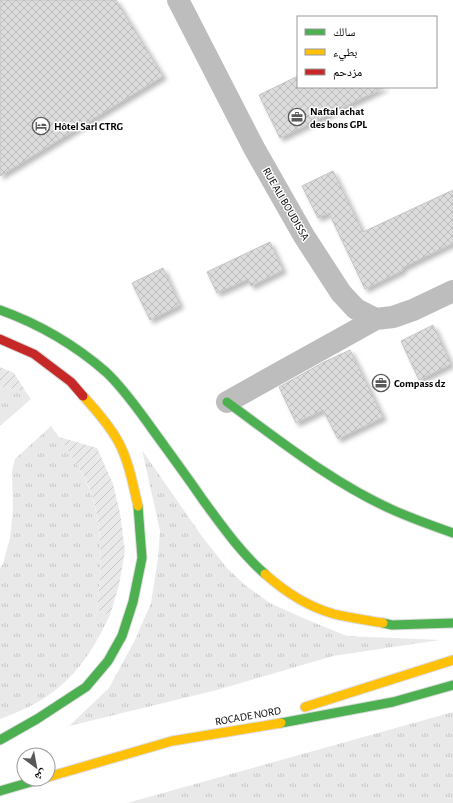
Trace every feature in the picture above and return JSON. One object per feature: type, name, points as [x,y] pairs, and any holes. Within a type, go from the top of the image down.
[{"type":"highway","points":[[0,310],[43,328],[86,356],[107,373],[132,401],[250,562],[277,585],[309,604],[334,614],[392,625],[453,623]]},
{"type":"highway","points":[[0,339],[34,354],[72,382],[98,413],[119,443],[129,468],[139,508],[142,552],[133,602],[122,636],[108,661],[86,687],[37,719],[0,740]]},
{"type":"highway","points":[[227,402],[306,460],[365,495],[406,516],[453,533]]},
{"type":"highway","points":[[172,741],[292,711],[453,660]]},
{"type":"highway","name":"ROCADE NORD","points":[[56,775],[172,741],[338,713],[393,702],[453,685]]},
{"type":"highway","points":[[0,791],[16,786]]},
{"type":"street","name":"RUE ALI BOUDISSA","points":[[178,0],[254,148],[304,236],[341,293],[356,309],[376,319]]},
{"type":"street","points":[[227,402],[376,319],[393,317],[413,310],[453,291]]},
{"type":"green space","points":[[0,367],[14,373],[26,392],[0,386]]},
{"type":"green space","points":[[0,386],[26,392],[31,399],[0,426]]},
{"type":"green space","points":[[51,426],[80,470],[93,501],[99,531],[101,563],[97,610],[110,615],[90,652],[67,680],[38,702],[21,711],[0,719],[0,568],[3,564],[10,538],[13,510],[12,471],[15,459]]},
{"type":"green space","points":[[59,437],[97,448],[113,484],[120,513],[125,551],[119,585],[110,615],[97,610],[101,563],[97,515],[93,499],[82,473]]},
{"type":"green space","points":[[142,450],[201,535],[227,568],[245,585],[270,603],[347,636],[440,640],[333,656],[217,690],[69,726],[109,688],[135,640],[151,603],[158,558],[160,531]]},
{"type":"green space","points":[[453,712],[453,803],[127,803]]},
{"type":"building","name":"Hôtel Sarl CTRG","points":[[0,0],[116,0],[163,76],[0,176]]},
{"type":"building","name":"Naftal achat des bons GPL","points":[[297,76],[297,88],[383,88],[280,138],[259,95]]},
{"type":"building","points":[[333,171],[363,232],[453,190],[453,243],[402,268],[403,270],[365,289],[329,213],[318,218],[302,186]]},
{"type":"building","points":[[270,242],[283,270],[251,286],[248,279],[217,293],[207,272]]},
{"type":"building","points":[[163,268],[180,305],[150,320],[132,283]]},
{"type":"building","points":[[433,325],[451,364],[419,380],[401,341]]},
{"type":"building","points":[[350,350],[383,417],[338,439],[323,410],[296,423],[279,387],[324,362]]},
{"type":"traffic: fast","points":[[0,310],[29,322],[56,336],[82,353],[106,372],[135,405],[225,529],[240,548],[265,574]]},
{"type":"traffic: fast","points":[[227,402],[307,460],[349,487],[393,510],[453,533]]},
{"type":"traffic: fast","points":[[0,740],[37,719],[86,687],[108,661],[122,636],[133,602],[142,558],[138,506]]},
{"type":"traffic: fast","points":[[383,623],[392,625],[453,623]]},
{"type":"traffic: fast","points":[[281,723],[393,702],[453,685]]},
{"type":"traffic: fast","points":[[0,791],[16,786]]},
{"type":"traffic: slow","points":[[83,396],[107,424],[119,443],[128,466],[138,506]]},
{"type":"traffic: slow","points":[[265,574],[289,592],[315,607],[334,614],[383,623]]},
{"type":"traffic: slow","points":[[305,707],[453,660]]},
{"type":"traffic: slow","points":[[56,775],[172,741],[281,723]]},
{"type":"traffic: jam","points":[[0,339],[34,354],[71,382],[83,396]]},
{"type":"place","name":"Naftal achat des bons GPL","points":[[297,117]]},
{"type":"place","name":"Hôtel Sarl CTRG","points":[[41,126]]},
{"type":"place","name":"Compass dz","points":[[381,383]]}]
